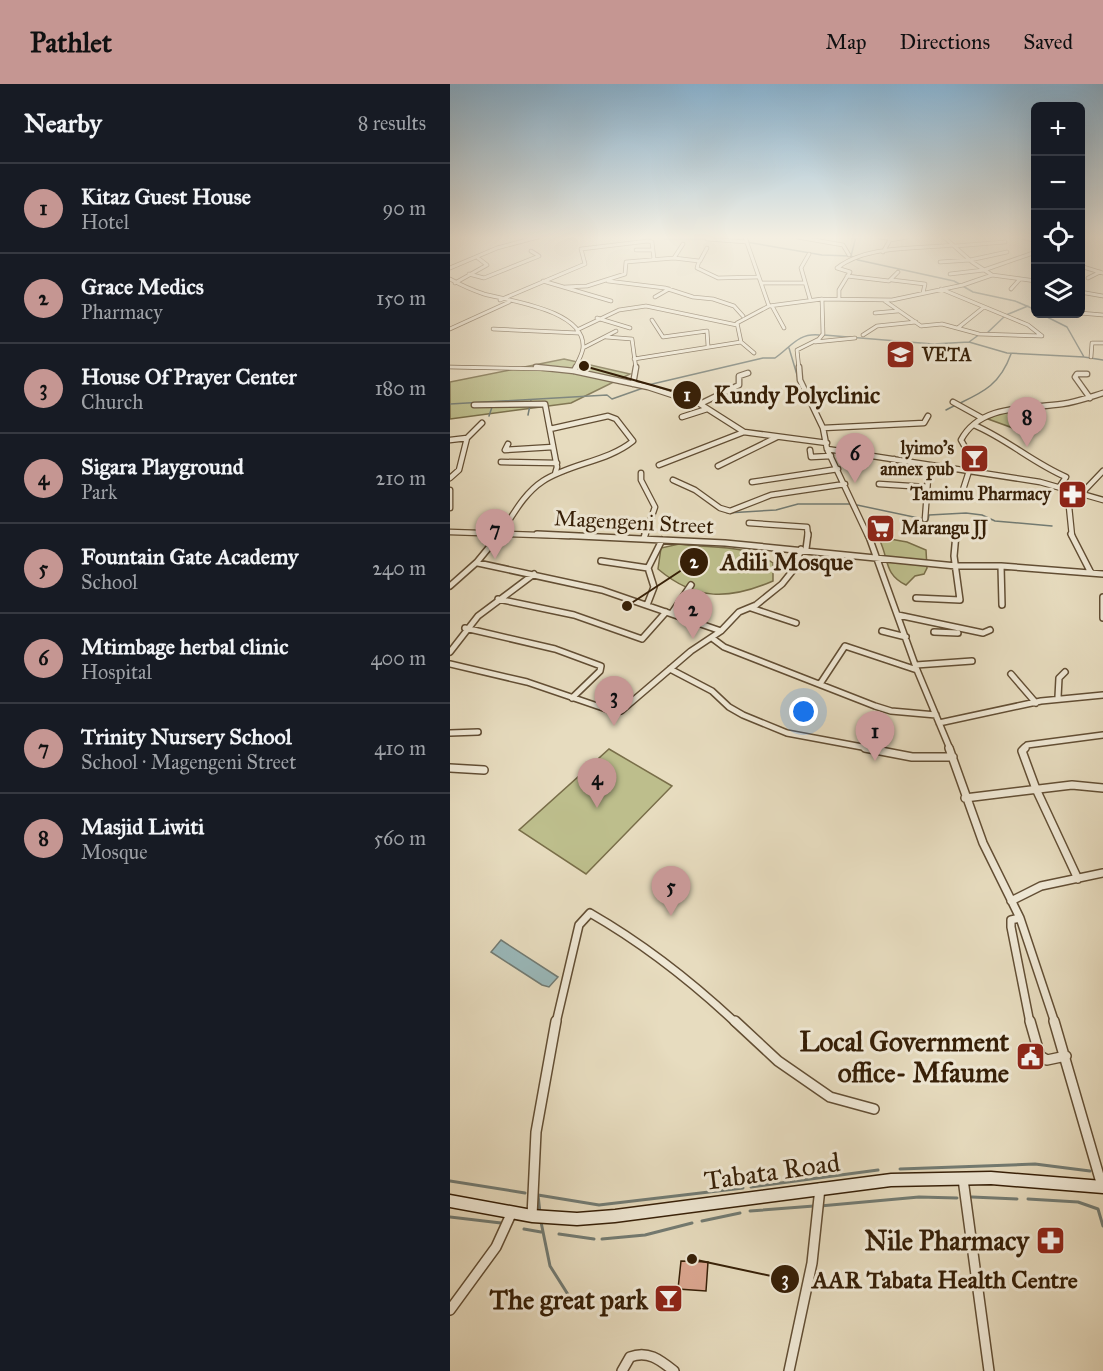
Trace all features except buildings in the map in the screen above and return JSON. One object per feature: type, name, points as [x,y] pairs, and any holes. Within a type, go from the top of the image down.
[{"type":"main road","name":"Tabata Road","points":[[450,1201],[532,1216],[577,1219],[891,1180],[1002,1178],[1103,1188]]},
{"type":"street","points":[[492,297],[557,314],[578,331],[583,348],[574,371]]},
{"type":"street","points":[[500,300],[507,297]]},
{"type":"street","points":[[598,297],[611,301]]},
{"type":"street","points":[[693,297],[728,304],[743,316]]},
{"type":"street","points":[[767,297],[784,328]]},
{"type":"street","points":[[753,353],[741,342],[737,325],[743,316],[762,312],[770,306],[810,299],[885,301],[904,297]]},
{"type":"street","points":[[885,301],[921,326],[942,324],[979,334],[1042,336],[1031,326],[953,297]]},
{"type":"street","points":[[822,299],[823,334],[814,342],[797,350],[796,361],[800,380],[823,428],[831,456],[861,516],[916,667],[953,757],[982,843],[1020,918],[1066,1056],[1103,1188]]},
{"type":"street","points":[[450,329],[510,302]]},
{"type":"street","points":[[492,329],[578,331],[609,311],[650,306],[721,325],[737,325]]},
{"type":"street","points":[[959,327],[984,308]]},
{"type":"street","points":[[874,313],[899,311]]},
{"type":"street","points":[[1085,313],[1103,315]]},
{"type":"street","points":[[597,318],[624,324],[630,328]]},
{"type":"street","points":[[652,320],[663,337],[706,331],[708,346]]},
{"type":"street","points":[[863,335],[876,326],[916,322]]},
{"type":"street","points":[[583,348],[616,331]]},
{"type":"street","points":[[606,337],[631,338],[636,369],[633,384]]},
{"type":"street","points":[[814,342],[855,338]]},
{"type":"street","points":[[634,359],[741,342]]},
{"type":"street","points":[[1091,357],[1092,343],[1103,343]]},
{"type":"street","points":[[450,367],[534,367],[574,371],[633,384],[700,404],[744,432],[1060,486],[1103,500]]},
{"type":"street","points":[[700,404],[739,385],[741,381],[739,376],[748,373]]},
{"type":"street","points":[[1087,374],[1077,374],[1074,377],[1078,386],[1090,398]]},
{"type":"street","points":[[980,472],[966,453],[961,440],[966,430],[982,418],[1014,408],[1065,404],[1103,393]]},
{"type":"street","points":[[953,402],[982,418]]},
{"type":"street","points":[[474,405],[545,404],[554,447],[555,474]]},
{"type":"street","points":[[682,417],[708,409]]},
{"type":"street","points":[[450,586],[478,563],[526,495],[555,474],[600,458],[633,441],[616,419],[608,416],[550,429]]},
{"type":"street","points":[[823,428],[924,423],[928,420],[928,416]]},
{"type":"street","points":[[450,478],[459,470],[467,438],[483,423]]},
{"type":"street","points":[[974,425],[990,432],[1038,465],[1066,477],[1060,486]]},
{"type":"street","points":[[660,465],[744,432]]},
{"type":"street","points":[[718,466],[777,437]]},
{"type":"street","points":[[450,440],[467,438]]},
{"type":"street","points":[[508,444],[505,450],[554,447]]},
{"type":"street","points":[[810,450],[811,457],[831,456]]},
{"type":"street","points":[[891,472],[894,459]]},
{"type":"street","points":[[501,462],[556,464]]},
{"type":"street","points":[[925,519],[929,465]]},
{"type":"street","points":[[752,482],[838,469]]},
{"type":"street","points":[[961,496],[969,471]]},
{"type":"street","points":[[1083,492],[1103,471]]},
{"type":"street","points":[[641,472],[641,480],[655,507],[644,538]]},
{"type":"street","points":[[674,480],[695,490],[720,508],[730,511],[771,495],[845,484]]},
{"type":"street","points":[[879,484],[926,487]]},
{"type":"street","points":[[1067,488],[1070,532],[1091,573]]},
{"type":"street","points":[[450,490],[452,500],[450,508]]},
{"type":"street","points":[[450,664],[527,682],[572,698],[621,711],[691,651],[721,631],[739,612],[750,608],[791,574],[803,549],[809,529],[807,527],[749,524]]},
{"type":"street","points":[[916,598],[960,600],[954,556],[957,526]]},
{"type":"street","name":"Magengeni Street","points":[[450,532],[644,538],[803,549],[956,566],[1001,566],[1103,574]]},
{"type":"street","points":[[647,604],[653,596],[655,586],[648,568],[662,540]]},
{"type":"street","points":[[601,561],[648,568]]},
{"type":"street","points":[[478,563],[602,590],[721,631]]},
{"type":"street","points":[[1001,566],[1002,605]]},
{"type":"street","points":[[450,652],[465,628],[484,608],[534,574]]},
{"type":"street","points":[[498,599],[574,615],[642,639],[669,613],[691,585]]},
{"type":"street","points":[[1103,597],[1103,618]]},
{"type":"street","points":[[750,608],[796,623]]},
{"type":"street","points":[[898,615],[957,633]]},
{"type":"street","points":[[465,628],[555,649],[601,666],[600,671],[572,698]]},
{"type":"street","points":[[934,632],[983,633],[990,630]]},
{"type":"street","points":[[882,631],[906,637]]},
{"type":"street","points":[[712,638],[724,647],[891,711],[936,716]]},
{"type":"street","points":[[820,684],[845,646],[916,667],[972,661]]},
{"type":"street","points":[[670,669],[712,691],[729,707],[743,715],[787,733],[912,757],[953,757]]},
{"type":"street","points":[[1058,697],[1059,678],[1065,672]]},
{"type":"street","points":[[1011,674],[1036,703]]},
{"type":"street","points":[[939,723],[1058,697],[1103,695]]},
{"type":"street","points":[[450,733],[478,732]]},
{"type":"street","points":[[1078,879],[1036,789],[1022,751],[1027,745],[1103,735]]},
{"type":"street","points":[[450,768],[484,770]]},
{"type":"street","points":[[965,798],[1072,785],[1102,790]]},
{"type":"street","points":[[1011,901],[1041,886],[1103,873]]},
{"type":"street","points":[[532,1216],[536,1132],[558,1011],[579,925],[591,913],[633,938],[690,980],[778,1061],[830,1097],[874,1109]]},
{"type":"street","points":[[1020,918],[1011,920],[1011,927],[1035,1042],[1040,1056],[1047,1060],[1066,1056]]},
{"type":"street","points":[[963,1179],[989,1371]]},
{"type":"street","points":[[789,1371],[812,1263],[820,1188]]},
{"type":"street","points":[[450,1310],[496,1247],[512,1211]]},
{"type":"street","points":[[622,1371],[630,1358],[645,1353],[652,1355],[674,1371]]},
{"type":"green space","points":[[564,359],[630,374],[571,403],[450,419],[450,382]]},
{"type":"green space","points":[[1029,412],[1038,419],[1031,422],[1024,432],[988,419],[998,413]]},
{"type":"green space","points":[[890,539],[907,542],[926,550],[927,568],[924,574],[915,576],[906,585],[894,576],[888,566],[880,541]]},
{"type":"green space","points":[[679,544],[751,552],[773,563],[773,581],[742,592],[727,594],[699,592],[686,587],[658,569],[661,548]]},
{"type":"green space","points":[[609,749],[672,786],[586,874],[519,830]]},
{"type":"water","points":[[501,940],[558,977],[549,987],[542,985],[491,952]]},
{"type":"waterway","points":[[997,297],[1027,306]]},
{"type":"waterway","points":[[986,334],[1006,315],[1027,306]]},
{"type":"waterway","points":[[1027,306],[1031,308]]},
{"type":"waterway","points":[[1049,318],[1067,327],[1084,357]]},
{"type":"waterway","points":[[969,342],[980,334]]},
{"type":"waterway","points":[[648,385],[763,358],[775,358],[800,338],[819,335]]},
{"type":"waterway","points":[[824,335],[933,344],[969,342]]},
{"type":"waterway","points":[[969,342],[1007,353],[1084,357]]},
{"type":"waterway","points":[[789,348],[800,385]]},
{"type":"waterway","points":[[946,410],[985,390],[1000,376],[1011,354]]},
{"type":"waterway","points":[[1084,357],[1103,360]]},
{"type":"waterway","points":[[450,404],[607,395],[612,399],[646,387]]},
{"type":"waterway","points":[[528,415],[531,400]]},
{"type":"waterway","points":[[489,416],[493,404]]},
{"type":"waterway","points":[[727,513],[776,510],[798,504],[851,504]]},
{"type":"waterway","points":[[857,505],[928,520],[929,515],[966,513],[982,515],[995,521],[1052,526]]},
{"type":"waterway","points":[[900,1169],[1035,1164],[1090,1171]]},
{"type":"waterway","points":[[751,1187],[878,1170]]},
{"type":"waterway","points":[[450,1181],[525,1193]]},
{"type":"waterway","points":[[540,1213],[538,1195],[599,1205],[743,1188]]},
{"type":"waterway","points":[[820,1206],[919,1197],[957,1198]]},
{"type":"waterway","points":[[972,1197],[1017,1199]]},
{"type":"waterway","points":[[1028,1199],[1078,1202],[1098,1209],[1103,1226]]},
{"type":"waterway","points":[[750,1211],[814,1206]]},
{"type":"waterway","points":[[702,1221],[740,1213]]},
{"type":"waterway","points":[[450,1217],[501,1223]]},
{"type":"waterway","points":[[541,1222],[550,1266],[574,1304]]},
{"type":"waterway","points":[[602,1239],[645,1235],[692,1223]]},
{"type":"waterway","points":[[524,1229],[541,1232]]},
{"type":"waterway","points":[[559,1234],[594,1239]]},
{"type":"place","name":"VETA","points":[[901,355]]},
{"type":"place","name":"Kundy Polyclinic","points":[[584,366]]},
{"type":"place","name":"Masjid Liwiti","points":[[1027,447]]},
{"type":"place","name":"lyimo's annex pub","points":[[975,458]]},
{"type":"place","name":"Mtimbage herbal clinic","points":[[855,483]]},
{"type":"place","name":"Tamimu Pharmacy","points":[[1072,494]]},
{"type":"place","name":"Marangu JJ","points":[[880,528]]},
{"type":"place","name":"Trinity Nursery School","points":[[495,559]]},
{"type":"place","name":"Adili Mosque","points":[[627,606]]},
{"type":"place","name":"Grace Medics","points":[[693,639]]},
{"type":"place","name":"House Of Prayer Center","points":[[614,726]]},
{"type":"place","name":"Kitaz Guest House","points":[[875,761]]},
{"type":"place","name":"Sigara Playground","points":[[597,808]]},
{"type":"place","name":"Fountain Gate Academy","points":[[671,916]]},
{"type":"place","name":"Local Government office- Mfaume","points":[[1030,1057]]},
{"type":"place","name":"Nile Pharmacy","points":[[1050,1240]]},
{"type":"place","name":"AAR Tabata Health Centre","points":[[692,1259]]},
{"type":"place","name":"The great park","points":[[669,1299]]}]
